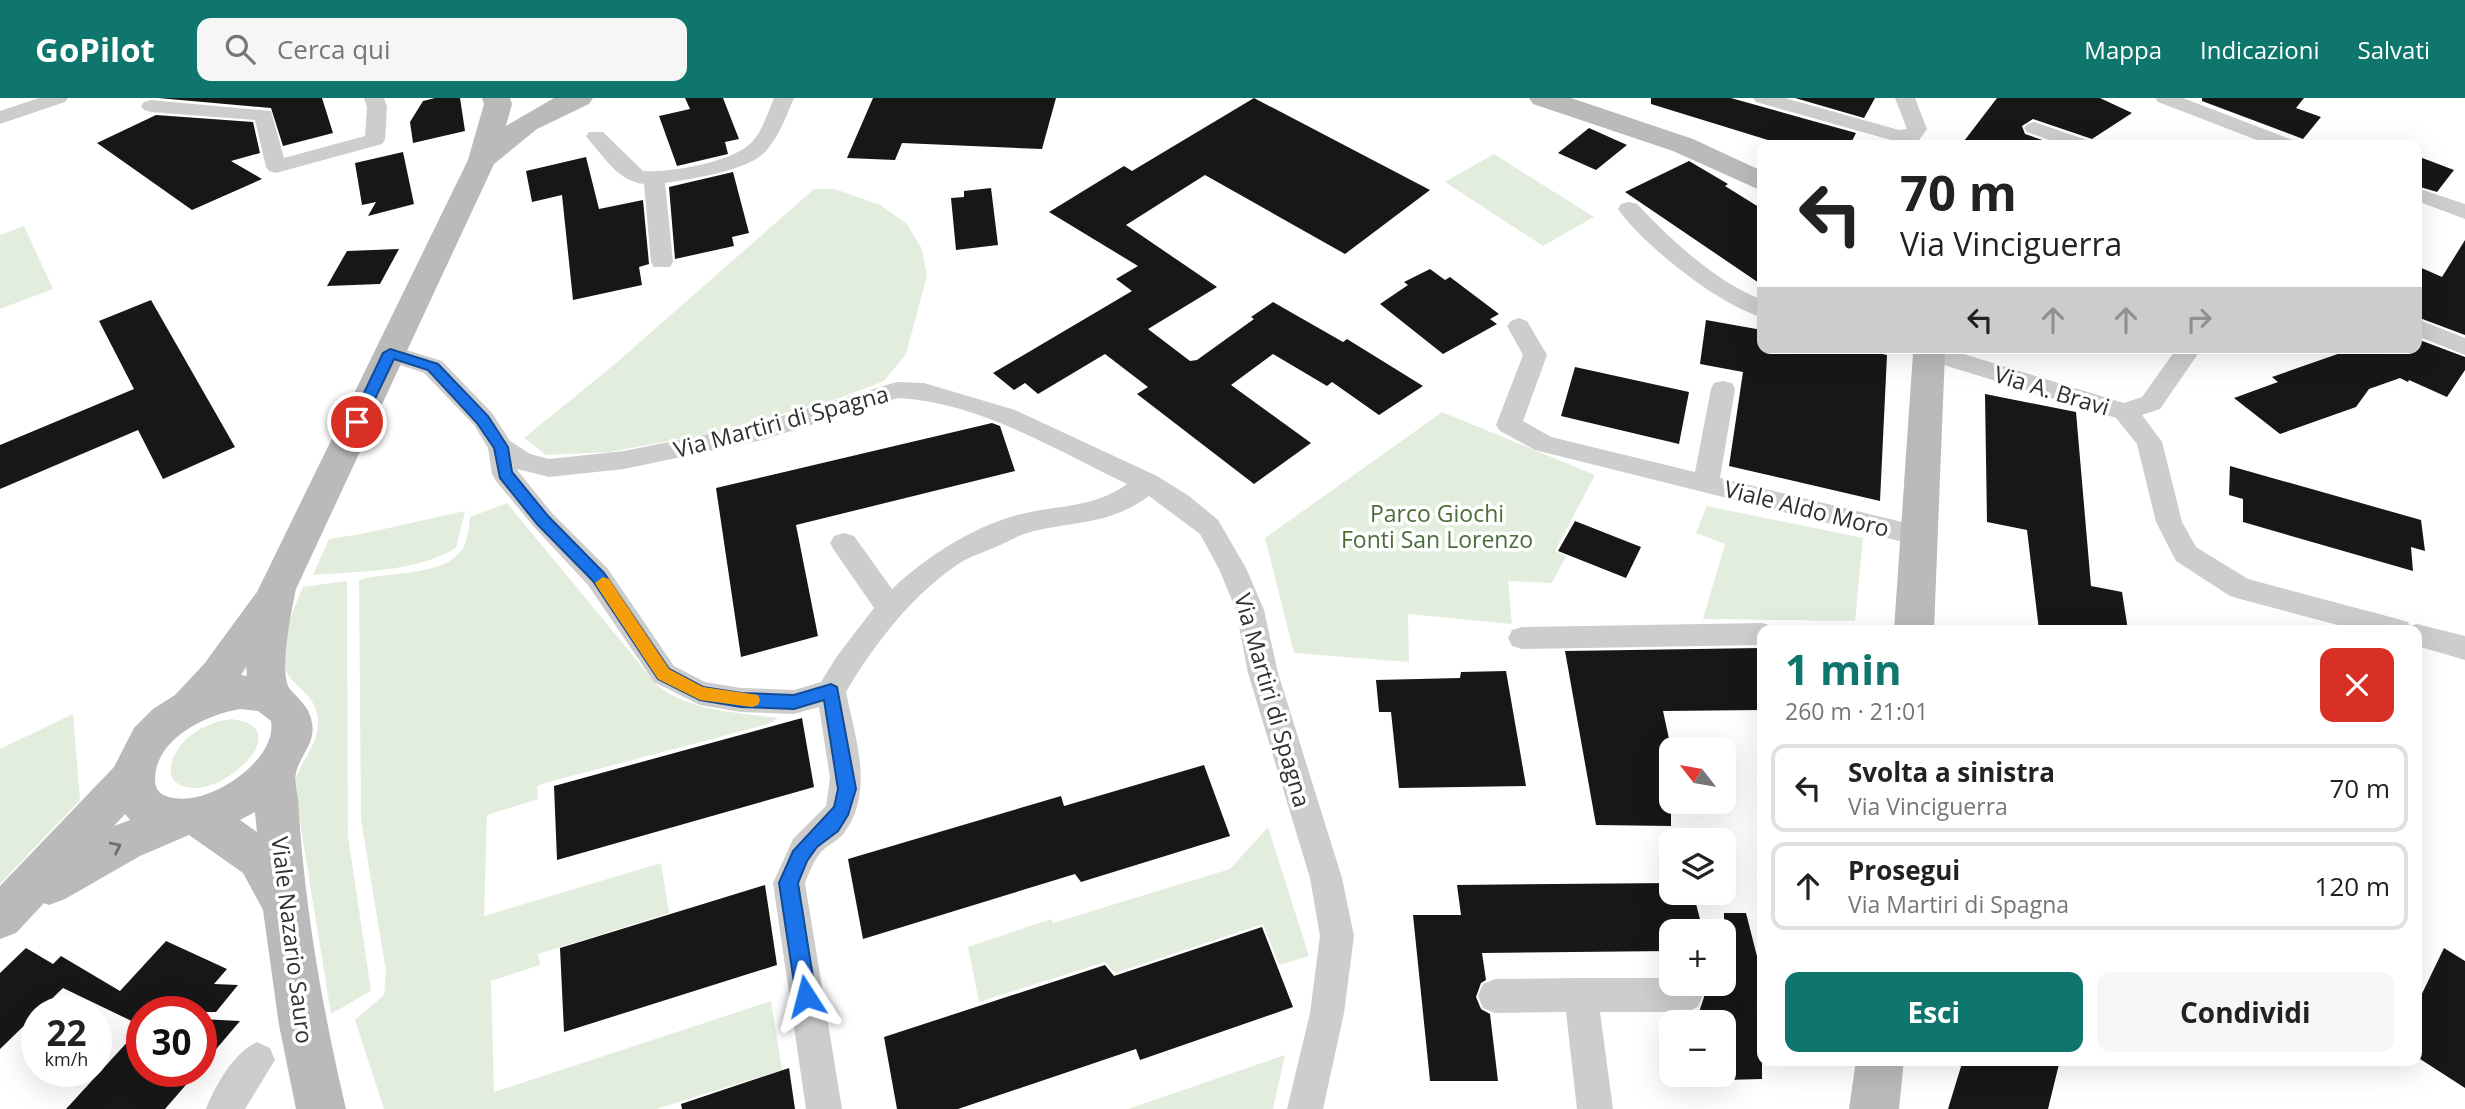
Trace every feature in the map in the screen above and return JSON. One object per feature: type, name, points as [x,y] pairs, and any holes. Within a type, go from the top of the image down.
[{"type":"main road","points":[[1543,98],[1674,143],[1739,169],[1757,180]]},
{"type":"main road","points":[[283,904],[259,859],[192,816],[166,816],[151,811],[140,802],[134,790],[132,776],[135,765],[149,741],[187,709],[225,666],[255,627],[277,589],[481,160],[501,100],[567,102]]},
{"type":"main road","points":[[481,160],[505,139],[567,102]]},
{"type":"main road","name":"Viale Aldo Moro","points":[[1914,625],[1928,354]]},
{"type":"main road","points":[[270,695],[264,669],[277,589]]},
{"type":"main road","points":[[7,911],[81,864],[192,816],[242,798],[275,770],[291,743],[293,719],[288,709],[270,695],[240,692],[205,700],[187,709]]},
{"type":"main road","name":"Viale Nazario Sauro","points":[[275,770],[283,904],[303,1036],[321,1109]]},
{"type":"main road","points":[[7,911],[132,776]]},
{"type":"main road","points":[[1874,1109],[1879,1066]]},
{"type":"street","points":[[0,118],[58,98]]},
{"type":"street","points":[[151,106],[264,115],[276,167],[375,140],[377,107],[374,98]]},
{"type":"street","points":[[596,136],[637,177],[653,180],[737,160],[752,153],[762,142],[784,98]]},
{"type":"street","points":[[1763,98],[1898,136],[1912,136],[1917,129],[1905,98]]},
{"type":"street","points":[[2165,98],[2275,140]]},
{"type":"street","points":[[2034,128],[2069,140]]},
{"type":"street","points":[[653,180],[662,262]]},
{"type":"street","points":[[2422,196],[2465,212]]},
{"type":"street","points":[[1629,209],[1646,228],[1698,270],[1757,306]]},
{"type":"street","points":[[1519,326],[1535,355],[1509,425],[1544,444],[1706,484]]},
{"type":"street","points":[[2422,329],[2465,347]]},
{"type":"street","name":"Via Martiri di Spagna","points":[[390,353],[433,367],[482,419],[501,447],[522,461],[549,468],[624,460],[762,431],[897,390],[924,391],[1006,416],[1148,483],[1181,503],[1209,527],[1232,568],[1250,610],[1263,673],[1326,878],[1337,936],[1327,1013],[1305,1109]]},
{"type":"street","name":"Via A. Bravi","points":[[1941,354],[2125,412],[2151,404],[2185,354]]},
{"type":"street","name":"Viale Aldo Moro","points":[[1723,389],[1706,484],[1919,536]]},
{"type":"street","points":[[2125,412],[2149,442],[2169,522],[2186,554],[2240,588],[2379,625]]},
{"type":"street","points":[[501,447],[505,474],[543,520],[598,577],[664,674],[700,693],[741,700],[794,702],[831,691]]},
{"type":"street","points":[[824,1109],[789,883],[799,856],[811,841],[831,825],[842,810],[847,789],[831,691],[847,664],[890,608],[914,585],[954,554],[1022,524],[1091,513],[1120,503],[1148,483]]},
{"type":"street","points":[[844,543],[890,608]]},
{"type":"street","points":[[1522,638],[1757,635]]},
{"type":"street","points":[[2422,636],[2465,648]]},
{"type":"street","points":[[1581,995],[1595,1109]]},
{"type":"street","points":[[1495,996],[1659,995]]},
{"type":"street","points":[[224,1109],[257,1060]]},
{"type":"green space","points":[[1494,154],[1594,217],[1543,246],[1445,182]]},
{"type":"green space","points":[[814,189],[835,189],[880,205],[907,224],[922,249],[927,276],[906,354],[884,381],[840,398],[717,432],[610,452],[546,455],[524,438],[615,364]]},
{"type":"green space","points":[[24,226],[53,289],[0,309],[0,235]]},
{"type":"green space","name":"Parco Giochi Fonti San Lorenzo","points":[[1442,412],[1595,475],[1555,551],[1566,556],[1552,583],[1508,581],[1512,624],[1408,614],[1409,662],[1294,653],[1265,538]]},
{"type":"green space","points":[[507,503],[658,686],[671,695],[700,706],[778,718],[769,724],[545,783],[537,786],[538,799],[487,815],[484,916],[661,863],[669,913],[538,954],[540,965],[491,981],[494,1092],[771,1001],[782,1070],[656,1109],[384,1109],[355,1020],[384,995],[386,972],[361,819],[359,580],[433,568],[446,563],[458,555],[465,544],[470,517]]},
{"type":"green space","points":[[1707,506],[1863,538],[1855,621],[1703,619],[1725,544],[1696,533]]},
{"type":"green space","points":[[465,511],[456,548],[439,556],[386,569],[313,575],[329,539]]},
{"type":"green space","points":[[347,581],[348,836],[371,991],[331,1014],[294,785],[315,738],[318,720],[312,702],[286,671],[284,647],[290,621],[303,587]]},
{"type":"green space","points":[[73,714],[80,800],[0,884],[0,749]]},
{"type":"green space","points":[[231,719],[249,724],[258,733],[258,744],[251,756],[226,778],[210,785],[195,788],[175,781],[171,775],[173,758],[184,742],[205,727]]},
{"type":"green space","points":[[1268,827],[1309,956],[1279,965],[1263,924],[1115,973],[1105,962],[979,1002],[968,947],[1051,919],[1053,923],[1230,869]]},
{"type":"green space","points":[[1285,1055],[1273,1109],[1128,1109]]},
{"type":"building","points":[[158,98],[322,98],[333,133],[283,146],[271,108]]},
{"type":"building","points":[[460,98],[465,131],[413,143],[410,122],[423,101]]},
{"type":"building","points":[[685,98],[723,98],[739,139],[725,142],[728,154],[677,166],[659,116],[690,109]]},
{"type":"building","points":[[873,98],[1056,98],[1042,149],[902,143],[895,160],[847,158]]},
{"type":"building","points":[[1254,98],[1430,190],[1345,254],[1205,175],[1126,225],[1217,287],[1148,329],[1190,361],[1197,360],[1273,302],[1343,342],[1347,339],[1423,386],[1379,415],[1332,382],[1327,386],[1273,354],[1231,385],[1311,443],[1254,484],[1137,394],[1148,387],[1105,354],[1038,394],[1025,383],[1014,390],[993,373],[1132,291],[1116,279],[1138,266],[1049,212],[1124,166],[1132,171]]},
{"type":"building","points":[[1651,98],[1731,98],[1856,133],[1852,140],[1768,140],[1651,104]]},
{"type":"building","points":[[1795,98],[1875,98],[1864,118]]},
{"type":"building","points":[[1997,98],[2100,98],[2132,113],[2092,139],[2033,119],[2022,126],[2025,134],[2042,140],[1965,140]]},
{"type":"building","points":[[2202,98],[2304,98],[2296,108],[2321,117],[2303,139],[2202,101]]},
{"type":"building","points":[[156,115],[253,122],[260,153],[231,161],[262,179],[192,210],[97,143]]},
{"type":"building","points":[[1589,128],[1627,145],[1596,170],[1558,153]]},
{"type":"building","points":[[403,152],[414,204],[368,216],[376,202],[362,205],[355,163]]},
{"type":"building","points":[[586,157],[599,209],[643,200],[649,264],[639,267],[642,285],[573,300],[562,195],[532,202],[526,171]]},
{"type":"building","points":[[2422,158],[2454,170],[2437,192],[2422,188]]},
{"type":"building","points":[[1689,161],[1728,184],[1725,186],[1757,206],[1757,282],[1625,192]]},
{"type":"building","points":[[733,172],[749,233],[732,237],[734,246],[675,259],[669,187]]},
{"type":"building","points":[[991,188],[998,245],[956,250],[951,198],[964,197],[964,191]]},
{"type":"building","points":[[2465,240],[2465,335],[2422,319],[2422,268],[2442,277]]},
{"type":"building","points":[[399,249],[380,284],[327,286],[347,251]]},
{"type":"building","points":[[1430,269],[1445,280],[1450,277],[1499,314],[1490,319],[1497,324],[1443,354],[1380,304],[1408,285],[1404,282]]},
{"type":"building","points":[[151,300],[235,447],[163,479],[138,430],[0,489],[0,445],[134,389],[99,321]]},
{"type":"building","points":[[1706,320],[1757,329],[1757,354],[1887,355],[1880,501],[1729,466],[1743,372],[1700,364]]},
{"type":"building","points":[[2422,341],[2465,357],[2465,370],[2447,397],[2400,378],[2369,389],[2356,407],[2280,434],[2234,398],[2278,382],[2272,377],[2338,354],[2422,354]]},
{"type":"building","points":[[1575,367],[1689,392],[1679,444],[1561,416]]},
{"type":"building","points":[[1985,394],[2076,412],[2091,586],[2122,592],[2127,625],[2038,625],[2027,530],[1987,522]]},
{"type":"building","points":[[992,423],[1000,426],[1015,471],[796,525],[818,636],[741,657],[716,488]]},
{"type":"building","points":[[2230,466],[2421,520],[2425,551],[2411,547],[2413,571],[2243,522],[2243,499],[2229,495]]},
{"type":"building","points":[[1575,521],[1641,547],[1626,578],[1558,551]]},
{"type":"building","points":[[1757,648],[1757,710],[1663,711],[1669,737],[1659,737],[1659,814],[1671,814],[1671,826],[1596,825],[1565,651]]},
{"type":"building","points":[[1506,671],[1526,786],[1399,788],[1391,712],[1379,712],[1376,680],[1460,678],[1461,672]]},
{"type":"building","points":[[802,718],[814,787],[557,860],[554,786]]},
{"type":"building","points":[[1204,765],[1230,836],[1081,882],[1075,874],[863,939],[848,859],[1061,796],[1064,806]]},
{"type":"building","points":[[1659,883],[1659,905],[1696,905],[1700,919],[1659,919],[1659,951],[1482,953],[1486,980],[1481,983],[1476,997],[1481,1009],[1490,1014],[1498,1081],[1430,1081],[1413,915],[1461,915],[1457,885]]},
{"type":"building","points":[[765,885],[777,965],[564,1032],[560,948]]},
{"type":"building","points":[[1724,913],[1746,913],[1757,956],[1757,1066],[1762,1066],[1762,1079],[1736,1080],[1736,1010],[1700,1009],[1704,996],[1736,996],[1736,919],[1724,919]]},
{"type":"building","points":[[1262,927],[1293,1007],[1140,1060],[1136,1049],[958,1109],[897,1109],[884,1037],[1105,965],[1114,976]]},
{"type":"building","points":[[166,941],[227,969],[214,984],[238,985],[217,1011],[217,996],[126,996],[126,1018],[112,1012],[112,996],[80,996],[63,988],[55,996],[21,996],[21,1029],[0,1049],[0,973],[26,948],[53,964],[61,956],[120,991]]},
{"type":"building","points":[[2444,948],[2465,961],[2465,1088],[2422,1060],[2422,994]]},
{"type":"building","points":[[217,1020],[240,1021],[217,1048]]},
{"type":"building","points":[[126,1043],[126,1087],[184,1087],[165,1109],[66,1109],[86,1087],[112,1087],[112,1059]]},
{"type":"building","points":[[1961,1066],[2059,1066],[2048,1109],[1948,1109]]},
{"type":"building","points":[[789,1068],[795,1109],[682,1109],[681,1104]]},
{"type":"slow traffic","points":[[603,583],[664,674],[700,693],[752,700]]},
{"type":"route","points":[[357,422],[390,353],[433,367],[482,419],[501,447],[505,474],[520,495],[598,577],[621,607],[664,674],[700,693],[741,700],[794,702],[831,691],[847,789],[842,810],[831,825],[811,841],[799,856],[789,883],[806,996]]}]
